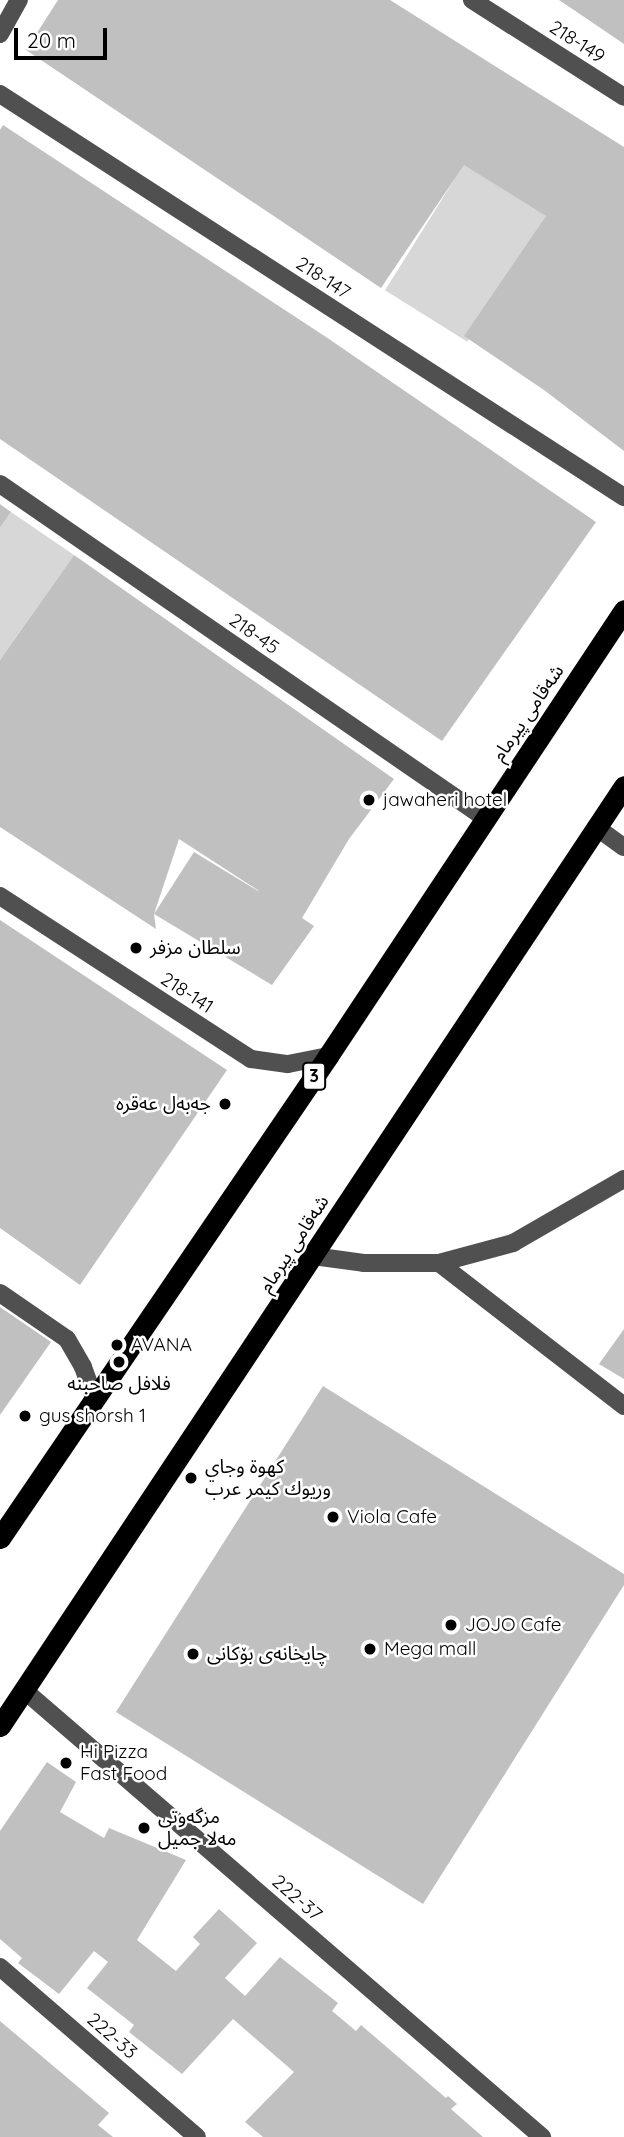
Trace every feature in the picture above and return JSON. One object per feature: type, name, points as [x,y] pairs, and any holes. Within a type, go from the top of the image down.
[{"type":"highway","name":"شەقامی پیرمام","points":[[0,1538],[328,1056],[624,610]]},
{"type":"highway","name":"شەقامی پیرمام","points":[[0,1726],[624,786]]},
{"type":"street","points":[[0,34],[19,0]]},
{"type":"street","name":"218-149","points":[[472,0],[624,97]]},
{"type":"street","name":"218-147","points":[[0,94],[624,497]]},
{"type":"street","name":"218-45","points":[[0,484],[485,818]]},
{"type":"street","points":[[596,828],[624,847]]},
{"type":"street","name":"218-141","points":[[0,896],[251,1059],[288,1064],[328,1056]]},
{"type":"street","points":[[313,1256],[364,1263],[439,1263],[513,1243],[624,1179]]},
{"type":"street","points":[[439,1263],[624,1406]]},
{"type":"street","points":[[0,1293],[67,1339],[83,1367],[95,1400]]},
{"type":"street","name":"222-37","points":[[24,1691],[542,2137]]},
{"type":"street","name":"222-33","points":[[0,1967],[197,2137]]},
{"type":"shaded area","points":[[464,164],[546,215],[467,342],[385,290]]},
{"type":"shaded area","points":[[11,512],[74,555],[0,660],[0,528]]},
{"type":"building","points":[[58,0],[390,0],[624,147],[624,451],[544,390],[464,336],[546,216],[464,165],[381,288],[26,50]]},
{"type":"building","points":[[559,0],[624,0],[624,44],[599,27]]},
{"type":"building","points":[[3,125],[326,337],[596,522],[442,741],[0,439],[0,130]]},
{"type":"building","points":[[0,504],[11,512],[0,528]]},
{"type":"building","points":[[74,555],[394,779],[349,839],[302,918],[314,926],[272,985],[154,914],[156,929],[0,827],[0,660]],"holes":[[[179,839],[259,891],[194,852],[154,914]]]},
{"type":"building","points":[[0,920],[227,1070],[80,1285],[0,1228]]},
{"type":"building","points":[[0,1307],[51,1342],[0,1415]]},
{"type":"building","points":[[624,1329],[624,1379],[599,1364]]},
{"type":"building","name":"Mega mall","points":[[323,1386],[624,1574],[624,1585],[423,1904],[116,1712]]},
{"type":"building","points":[[47,1762],[76,1782],[60,1812],[104,1838],[109,1828],[186,1860],[137,1940],[176,1971],[200,1944],[193,1937],[219,1909],[257,1943],[225,1978],[245,1996],[280,1957],[338,2003],[332,2011],[356,2031],[361,2025],[446,2098],[448,2096],[457,2104],[451,2109],[483,2137],[263,2137],[245,2122],[294,2072],[233,2019],[182,2074],[129,2032],[134,2025],[87,1988],[108,1962],[94,1951],[59,1994],[18,1963],[22,1958],[0,1939],[0,1831]]},
{"type":"building","points":[[0,2021],[109,2113],[98,2125],[113,2137],[0,2137]]},
{"type":"place","name":"jawaheri hotel","points":[[369,800]]},
{"type":"place","name":"سلطان مزفر","points":[[136,948]]},
{"type":"place","name":"جەبەل عەقرە","points":[[225,1104]]},
{"type":"place","name":"AVANA","points":[[117,1345]]},
{"type":"place","name":"فلافل صاحبنه","points":[[119,1362]]},
{"type":"place","name":"gus shorsh 1","points":[[25,1416]]},
{"type":"place","name":"كهوة وجاي وريوك كيمر عرب","points":[[191,1478]]},
{"type":"place","name":"Viola Cafe","points":[[333,1517]]},
{"type":"place","name":"JOJO Cafe","points":[[451,1625]]},
{"type":"place","name":"Mega mall","points":[[370,1649]]},
{"type":"place","name":"چایخانەی بۆکانی","points":[[193,1654]]},
{"type":"place","name":"Hi Pizza Fast Food","points":[[66,1763]]},
{"type":"place","name":"مزگەوتی مەلا جمیل","points":[[144,1828]]}]
